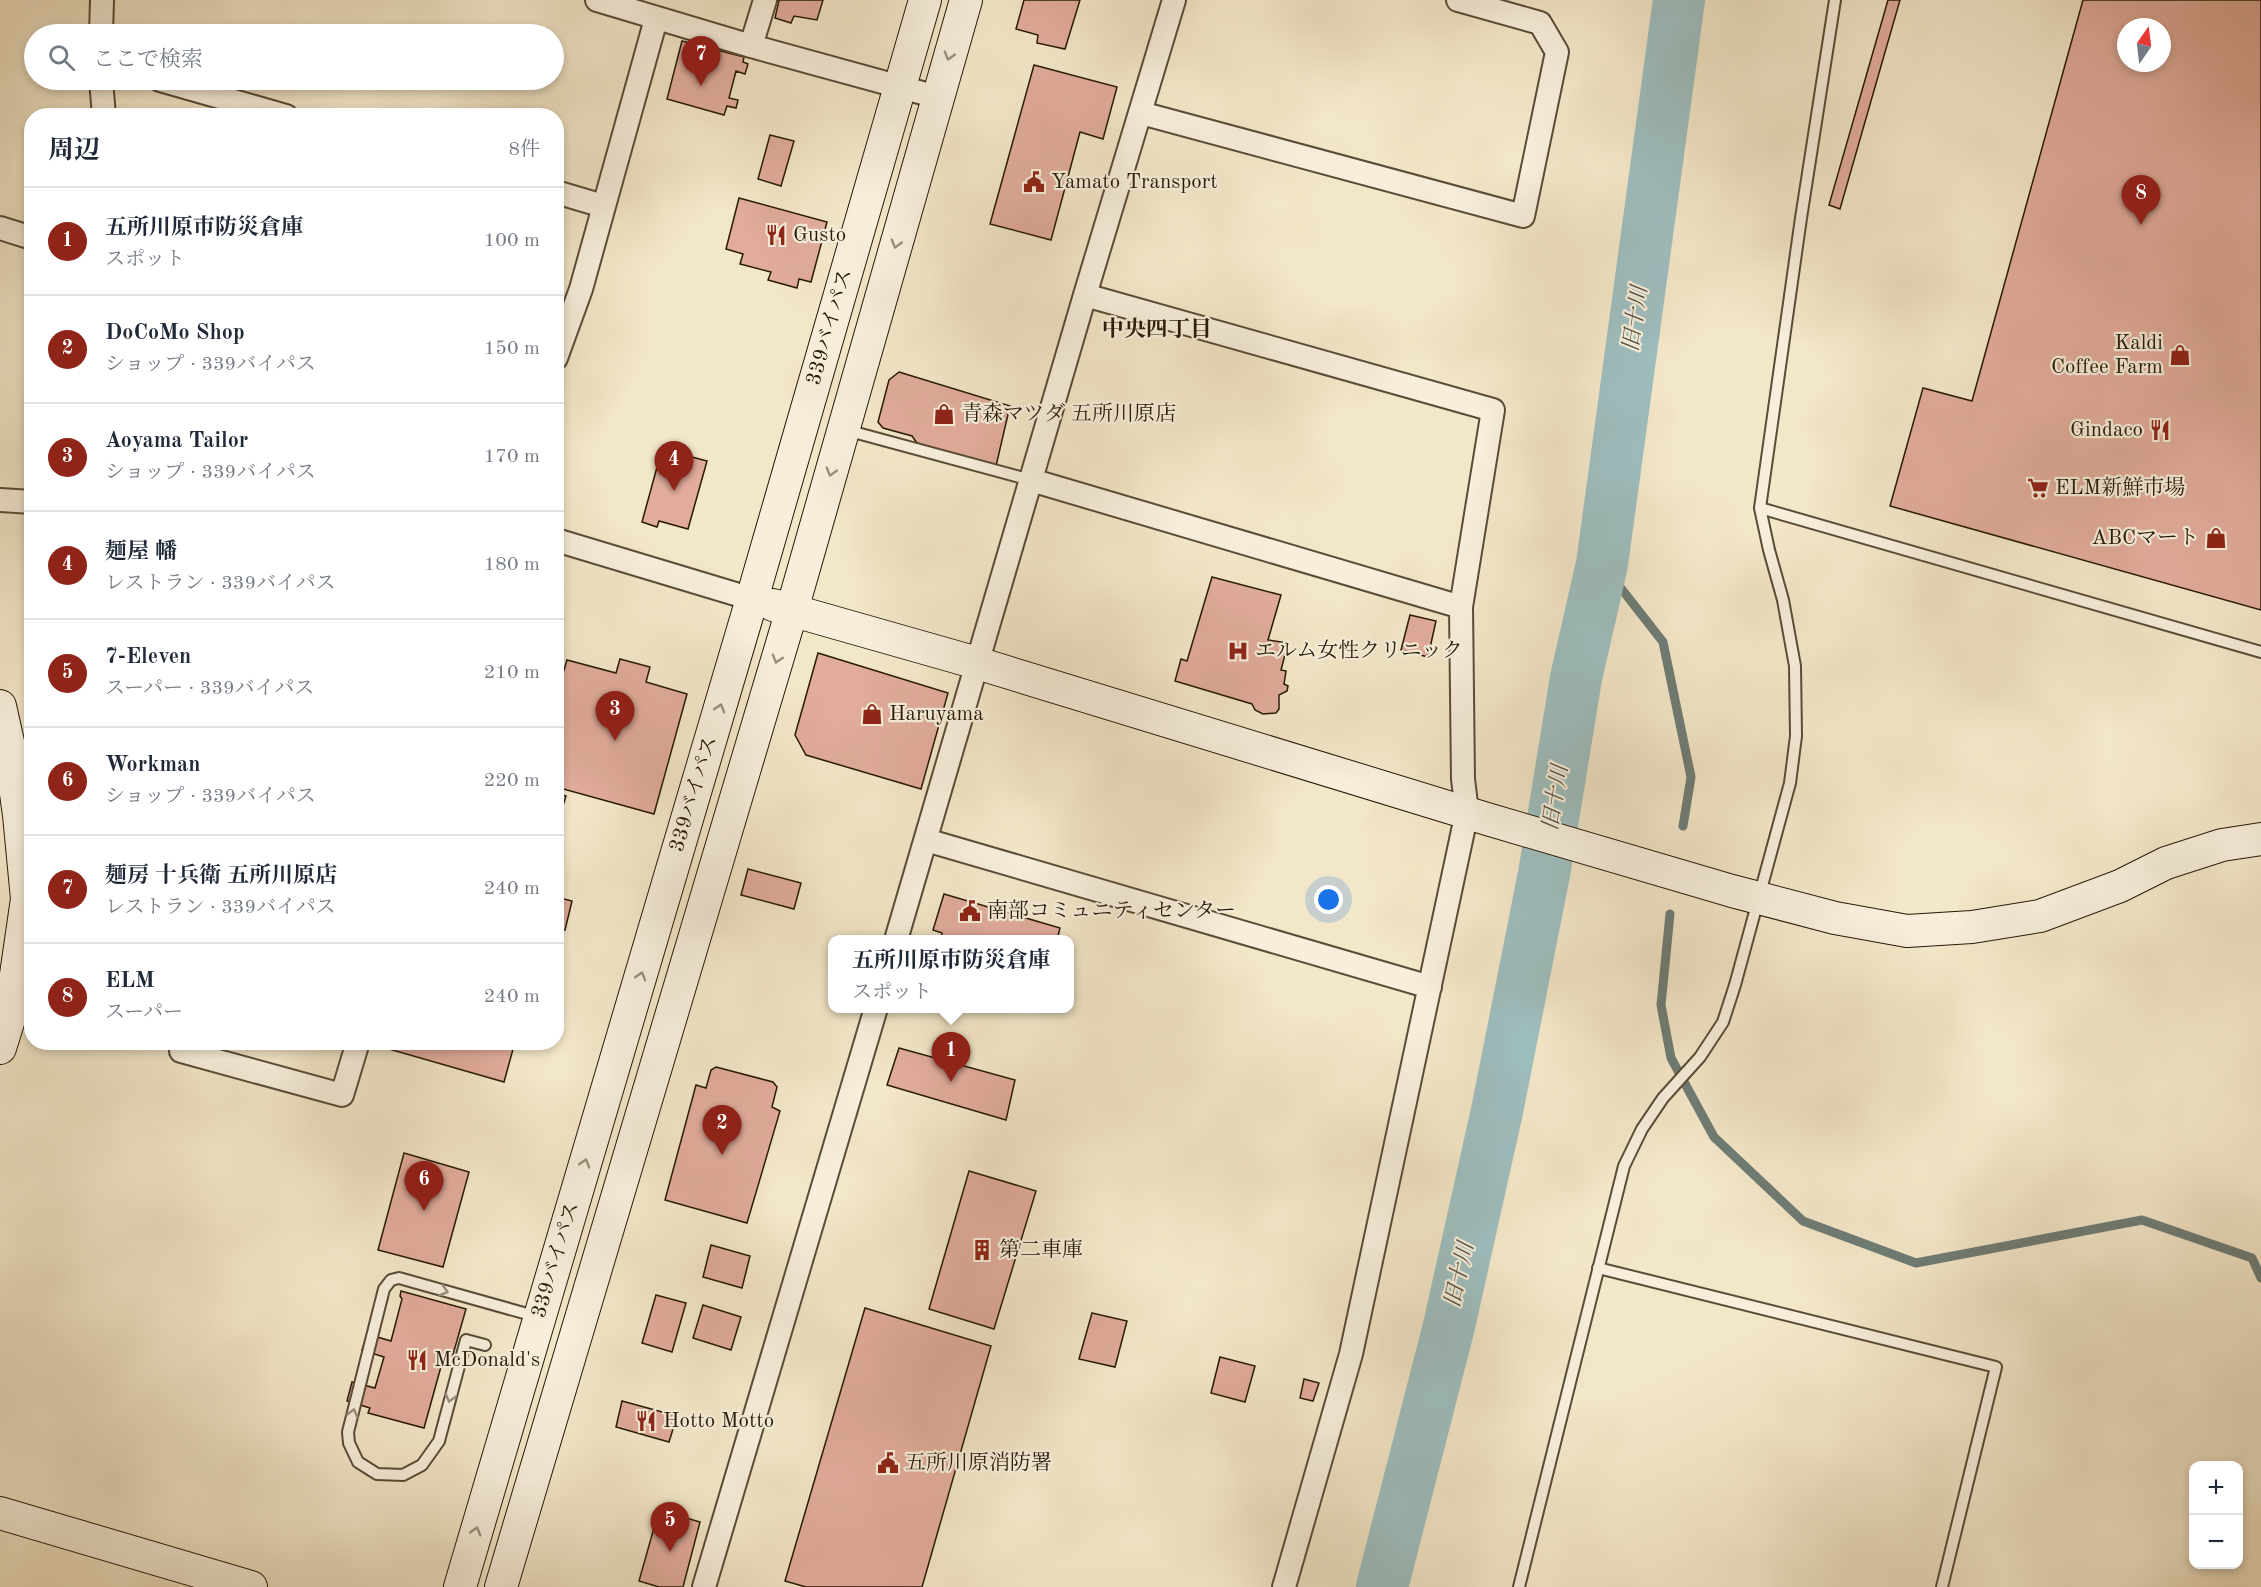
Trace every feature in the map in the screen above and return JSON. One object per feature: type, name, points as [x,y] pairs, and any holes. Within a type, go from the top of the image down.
[{"type":"street","points":[[101,24],[102,0]]},
{"type":"street","points":[[597,0],[656,19],[937,97]]},
{"type":"street","points":[[751,46],[765,0]]},
{"type":"street","name":"339バイパス","points":[[459,1587],[752,599],[925,0]]},
{"type":"street","points":[[501,1587],[792,610],[966,0]]},
{"type":"street","points":[[897,935],[1174,0]]},
{"type":"street","points":[[1141,113],[1523,216],[1557,52],[1540,23],[1458,0]]},
{"type":"street","points":[[564,336],[581,289],[656,19]]},
{"type":"street","points":[[102,90],[103,108]]},
{"type":"street","points":[[195,90],[258,108]]},
{"type":"street","points":[[564,194],[603,206]]},
{"type":"street","points":[[0,228],[24,236]]},
{"type":"street","points":[[1085,295],[1493,410],[1461,607],[1463,779],[1477,816],[1430,987],[1352,1354],[1284,1587]]},
{"type":"street","points":[[1031,480],[1461,607]]},
{"type":"street","points":[[0,500],[24,502]]},
{"type":"street","points":[[564,542],[977,663],[1477,816],[1746,895],[1835,918],[1907,931],[1972,927],[2040,916],[2116,887],[2166,863],[2222,845],[2261,839]]},
{"type":"street","points":[[0,706],[10,751],[24,868]]},
{"type":"street","points":[[926,840],[1430,987]]},
{"type":"street","points":[[0,1048],[24,915]]},
{"type":"street","points":[[704,1587],[875,1013]]},
{"type":"street","points":[[181,1050],[342,1095],[356,1050]]},
{"type":"street","points":[[0,1514],[194,1579],[251,1587]]},
{"type":"lane","points":[[1519,1587],[1624,1166],[1642,1129],[1695,1063],[1723,1022],[1746,895],[1790,783],[1796,736],[1795,666],[1784,600],[1768,550],[1760,508],[1835,0]]},
{"type":"lane","points":[[843,429],[1031,480]]},
{"type":"lane","points":[[1760,508],[2261,652]]},
{"type":"lane","points":[[1598,1268],[1996,1367],[1942,1587]]},
{"type":"lane","points":[[485,1345],[466,1340],[439,1441],[422,1466],[403,1475],[377,1474],[358,1462],[349,1443],[348,1432],[384,1289],[391,1280],[399,1278],[539,1317]]},
{"type":"building","points":[[779,0],[823,0],[817,20],[794,16],[791,23],[775,18]]},
{"type":"building","points":[[1024,0],[1080,0],[1065,49],[1037,43],[1038,35],[1016,29]]},
{"type":"building","points":[[1888,0],[1900,0],[1840,209],[1829,205]]},
{"type":"building","points":[[2083,0],[2261,0],[2261,610],[1890,506],[1923,388],[1972,401]]},
{"type":"building","points":[[682,41],[744,57],[743,62],[748,64],[745,74],[736,71],[729,98],[738,100],[736,108],[727,106],[724,115],[667,99]]},
{"type":"building","name":"Yamato Transport","points":[[1034,65],[1117,87],[1103,139],[1080,132],[1051,240],[990,224]]},
{"type":"building","points":[[770,135],[794,141],[781,186],[758,179]]},
{"type":"building","name":"Gusto","points":[[739,198],[827,222],[811,282],[799,279],[797,288],[768,280],[771,272],[740,264],[743,254],[726,249]]},
{"type":"building","name":"青森マツダ 五所川原店","points":[[899,372],[1010,406],[996,466],[917,443],[912,436],[883,428],[878,422],[889,380]]},
{"type":"building","points":[[662,449],[707,461],[688,529],[659,521],[657,527],[642,522]]},
{"type":"building","name":"エルム女性クリニック","points":[[1212,577],[1281,595],[1268,640],[1288,643],[1281,670],[1286,671],[1284,684],[1288,686],[1287,691],[1279,695],[1279,709],[1276,713],[1263,714],[1255,710],[1252,704],[1175,681],[1181,659],[1187,661]]},
{"type":"building","points":[[1410,615],[1436,621],[1428,657],[1401,650]]},
{"type":"building","name":"Haruyama","points":[[818,653],[948,693],[921,789],[806,755],[795,735]]},
{"type":"building","points":[[620,659],[650,667],[646,682],[687,694],[654,814],[564,789],[564,670],[567,660],[616,673]]},
{"type":"building","points":[[748,869],[801,883],[794,909],[741,895]]},
{"type":"building","name":"南部コミュニティセンター","points":[[944,894],[1060,928],[1058,935],[942,935],[942,933],[933,930]]},
{"type":"building","points":[[564,899],[572,901],[564,930]]},
{"type":"building","points":[[899,1048],[1015,1080],[1006,1120],[887,1085]]},
{"type":"building","points":[[392,1050],[513,1050],[504,1082]]},
{"type":"building","points":[[716,1067],[773,1082],[777,1087],[772,1107],[780,1111],[747,1223],[665,1200],[696,1085],[706,1088],[711,1070]]},
{"type":"building","points":[[404,1153],[469,1172],[443,1267],[378,1250]]},
{"type":"building","name":"第二車庫","points":[[969,1171],[1036,1191],[994,1329],[929,1309]]},
{"type":"building","points":[[711,1245],[750,1256],[742,1288],[703,1277]]},
{"type":"building","name":"McDonald's","points":[[401,1291],[466,1309],[450,1365],[442,1363],[424,1428],[368,1413],[370,1408],[347,1401],[352,1382],[375,1388],[384,1357],[362,1350],[367,1334],[391,1341],[402,1299]]},
{"type":"building","points":[[656,1295],[686,1303],[672,1352],[642,1343]]},
{"type":"building","points":[[703,1305],[741,1317],[731,1350],[693,1338]]},
{"type":"building","name":"五所川原消防署","points":[[865,1308],[991,1346],[922,1587],[806,1587],[785,1581]]},
{"type":"building","points":[[1092,1313],[1127,1321],[1115,1367],[1079,1359]]},
{"type":"building","points":[[1220,1357],[1255,1366],[1245,1402],[1211,1393]]},
{"type":"building","points":[[1304,1379],[1319,1383],[1313,1401],[1300,1398]]},
{"type":"building","name":"Hotto Motto","points":[[622,1401],[677,1416],[669,1442],[616,1427]]},
{"type":"building","points":[[659,1510],[700,1522],[683,1587],[659,1587],[639,1581]]},
{"type":"waterway","name":"旧十川","points":[[1382,1587],[1449,1326],[1497,1111],[1544,874],[1576,678],[1602,564],[1679,0]]},
{"type":"waterway","points":[[1602,564],[1663,642],[1691,777],[1683,826]]},
{"type":"waterway","points":[[1670,914],[1661,1005],[1671,1058],[1714,1137],[1803,1221],[1916,1263],[2142,1220],[2252,1258],[2261,1278]]},
{"type":"place","name":"麺房 十兵衛 五所川原店","points":[[701,86]]},
{"type":"place","name":"Yamato Transport","points":[[1034,182]]},
{"type":"place","name":"ELM","points":[[2141,225]]},
{"type":"place","name":"Gusto","points":[[776,235]]},
{"type":"place","name":"Kaldi Coffee Farm","points":[[2180,355]]},
{"type":"place","name":"青森マツダ 五所川原店","points":[[944,414]]},
{"type":"place","name":"Gindaco","points":[[2160,430]]},
{"type":"place","name":"ELM新鮮市場","points":[[2038,488]]},
{"type":"place","name":"麺屋 幡","points":[[674,491]]},
{"type":"place","name":"ABCマート","points":[[2216,538]]},
{"type":"place","name":"エルム女性クリニック","points":[[1238,651]]},
{"type":"place","name":"Haruyama","points":[[872,714]]},
{"type":"place","name":"Aoyama Tailor","points":[[615,741]]},
{"type":"place","name":"南部コミュニティセンター","points":[[970,911]]},
{"type":"place","name":"五所川原市防災倉庫","points":[[951,1082]]},
{"type":"place","name":"DoCoMo Shop","points":[[722,1155]]},
{"type":"place","name":"Workman","points":[[424,1211]]},
{"type":"place","name":"第二車庫","points":[[982,1250]]},
{"type":"place","name":"McDonald's","points":[[417,1360]]},
{"type":"place","name":"Hotto Motto","points":[[646,1421]]},
{"type":"place","name":"五所川原消防署","points":[[888,1463]]},
{"type":"place","name":"7-Eleven","points":[[670,1552]]},
{"type":"district","name":"中央四丁目","points":[[1157,330]]}]
